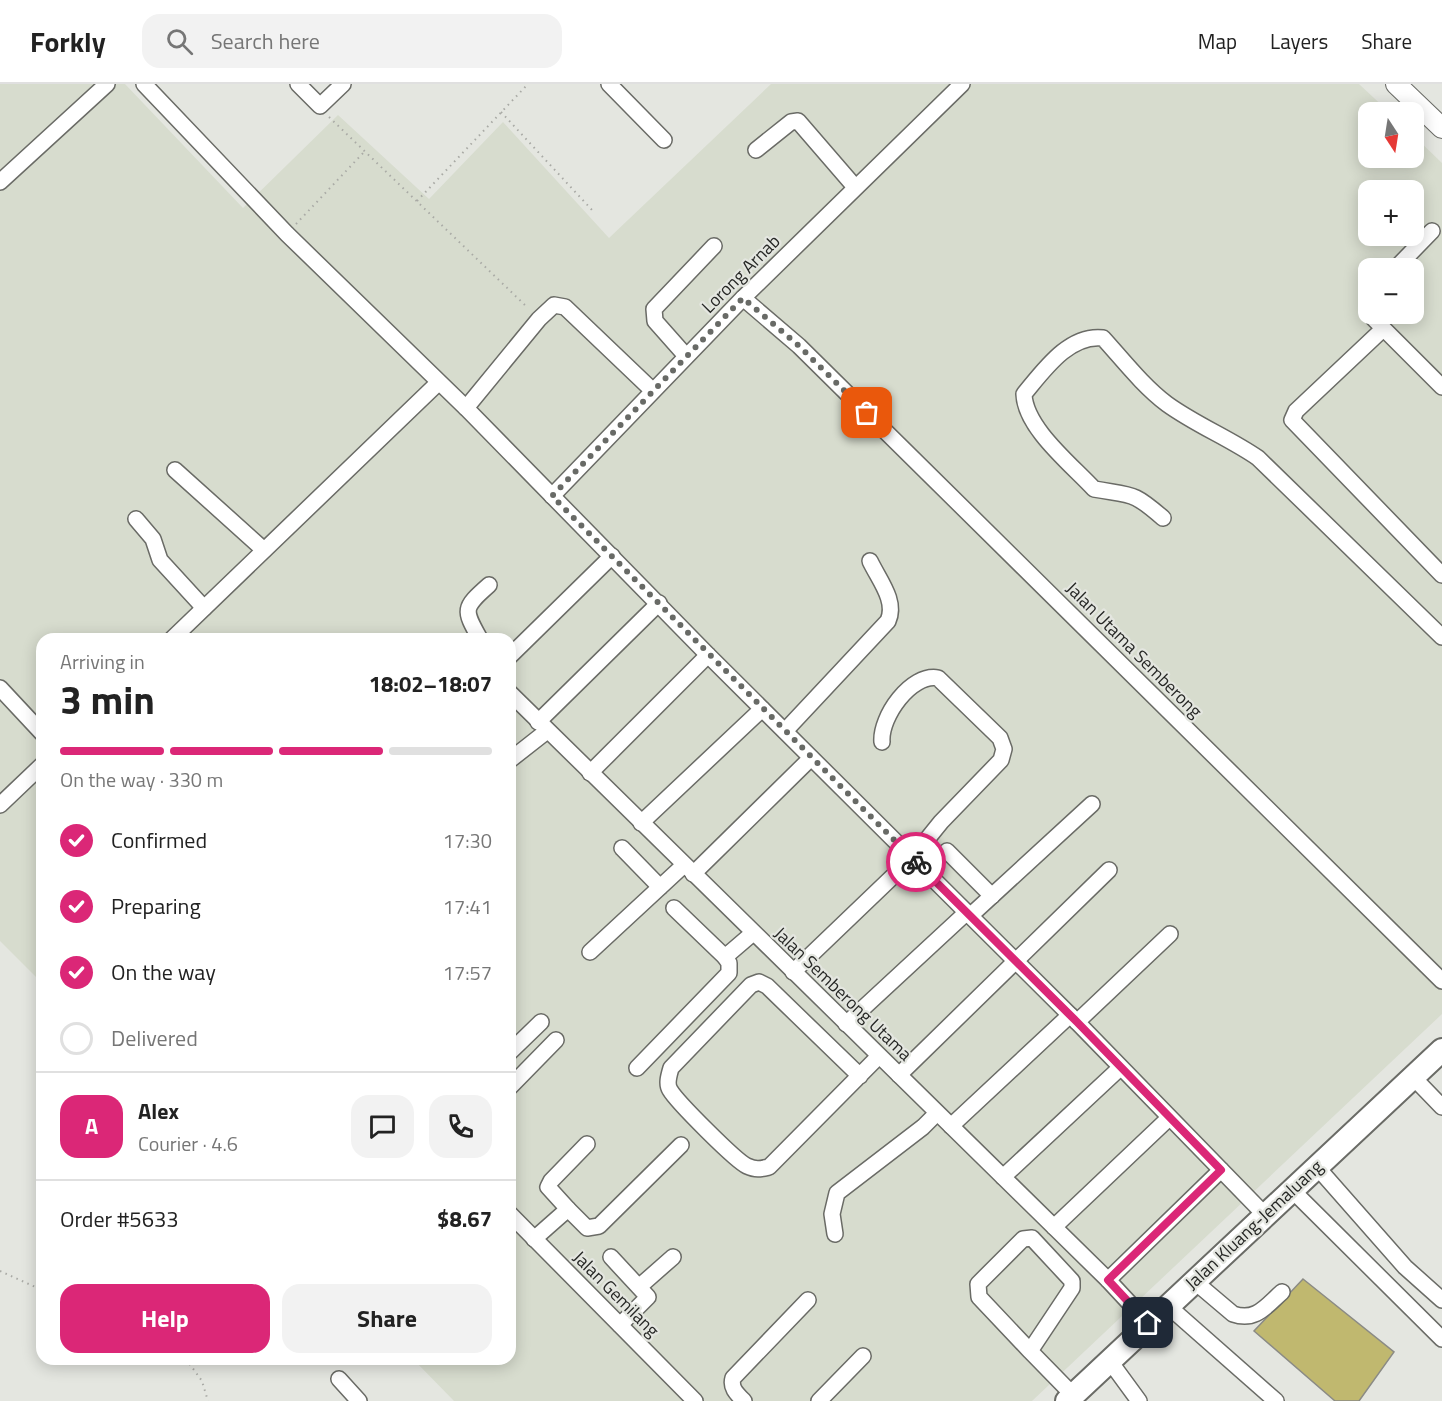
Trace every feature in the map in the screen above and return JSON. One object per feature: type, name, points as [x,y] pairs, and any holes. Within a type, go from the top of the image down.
[{"type":"highway","name":"Jalan Kluang-Jemaluang","points":[[1070,1398],[1442,1050]]},
{"type":"main road","points":[[1396,84],[1442,128]]},
{"type":"street","points":[[0,182],[106,84]]},
{"type":"street","points":[[144,84],[287,234],[466,408],[708,655],[1073,1018],[1265,1215]]},
{"type":"street","points":[[298,84],[320,106],[343,84]]},
{"type":"street","points":[[609,84],[664,140]]},
{"type":"street","name":"Lorong Arnab","points":[[552,496],[743,298],[962,84]]},
{"type":"street","points":[[756,150],[791,122],[798,121],[855,187]]},
{"type":"street","points":[[1406,258],[1432,231]]},
{"type":"street","points":[[686,356],[655,321],[654,309],[714,246]]},
{"type":"street","name":"Jalan Utama Semberong","points":[[743,298],[799,346],[1442,981]]},
{"type":"street","points":[[466,408],[539,319],[554,305],[565,307],[652,390]]},
{"type":"street","points":[[1378,324],[1442,387]]},
{"type":"street","points":[[1383,329],[1296,411],[1292,420],[1442,575]]},
{"type":"street","points":[[1162,518],[1140,499],[1125,492],[1094,489],[1035,426],[1025,408],[1024,394],[1046,369],[1078,341],[1090,337],[1103,338],[1165,402],[1193,421],[1230,439],[1258,458],[1442,637]]},
{"type":"street","points":[[178,633],[438,383]]},
{"type":"street","points":[[175,470],[264,550]]},
{"type":"street","points":[[136,519],[153,539],[160,560],[204,608]]},
{"type":"street","points":[[516,650],[612,556]]},
{"type":"street","points":[[785,731],[888,621],[892,613],[891,603],[870,561]]},
{"type":"street","points":[[477,633],[466,610],[468,603],[489,585]]},
{"type":"street","points":[[516,754],[659,603]]},
{"type":"street","points":[[590,773],[708,655]]},
{"type":"street","points":[[793,972],[912,858],[941,822],[1001,760],[1004,749],[1000,738],[938,678],[928,676],[917,681],[888,714],[881,729],[882,742]]},
{"type":"street","points":[[0,688],[36,727]]},
{"type":"street","name":"Jalan Semberong Utama","points":[[516,699],[1108,1280],[1148,1323]]},
{"type":"street","points":[[641,823],[762,709]]},
{"type":"street","points":[[590,952],[660,887],[688,869],[811,758]]},
{"type":"street","points":[[0,805],[36,771]]},
{"type":"street","points":[[846,1024],[968,914],[992,896],[1092,804]]},
{"type":"street","points":[[622,848],[660,887]]},
{"type":"street","points":[[947,851],[992,896]]},
{"type":"street","points":[[899,1075],[1109,870]]},
{"type":"street","points":[[637,1068],[729,974],[729,963],[725,957],[674,908]]},
{"type":"street","points":[[725,957],[753,933]]},
{"type":"street","points":[[951,1126],[1170,934]]},
{"type":"street","points":[[860,1076],[767,986],[759,982],[752,985],[670,1068],[668,1079],[669,1090],[744,1165],[757,1170],[769,1167],[860,1076],[879,1056]]},
{"type":"street","points":[[516,1046],[541,1022]]},
{"type":"street","points":[[516,1081],[556,1040]]},
{"type":"street","points":[[1003,1177],[1120,1068]]},
{"type":"street","points":[[1413,1077],[1442,1107]]},
{"type":"street","points":[[835,1234],[832,1214],[837,1193],[924,1127],[937,1113]]},
{"type":"street","points":[[1054,1227],[1169,1118]]},
{"type":"street","points":[[587,1144],[551,1181],[548,1187],[587,1228],[599,1226],[681,1144]]},
{"type":"street","points":[[1317,1167],[1406,1267],[1442,1300]]},
{"type":"street","points":[[1108,1280],[1221,1170]]},
{"type":"street","points":[[1292,1190],[1442,1339]]},
{"type":"street","points":[[534,1239],[568,1209]]},
{"type":"street","name":"Jalan Gemilang","points":[[516,1220],[694,1401]]},
{"type":"street","points":[[1030,1351],[1072,1288],[1072,1281],[1032,1238],[1027,1238],[1023,1239],[978,1284],[977,1291],[979,1297],[1070,1398]]},
{"type":"street","points":[[611,1257],[640,1286],[648,1300],[620,1325]]},
{"type":"street","points":[[640,1286],[674,1257]]},
{"type":"street","points":[[1194,1281],[1233,1314],[1241,1317],[1256,1315],[1282,1292]]},
{"type":"street","points":[[744,1401],[734,1390],[733,1378],[808,1300]]},
{"type":"street","points":[[1167,1305],[1276,1401]]},
{"type":"street","points":[[819,1401],[863,1356]]},
{"type":"street","points":[[1109,1360],[1139,1401]]},
{"type":"street","points":[[339,1379],[359,1401]]},
{"type":"path","points":[[417,201],[528,84]]},
{"type":"path","points":[[320,106],[364,152],[539,319]]},
{"type":"path","points":[[501,112],[592,210]]},
{"type":"path","points":[[287,234],[364,152]]},
{"type":"path","points":[[0,1270],[36,1287]]},
{"type":"path","points":[[190,1365],[202,1381],[208,1401]]},
{"type":"shaded area","points":[[0,84],[125,84],[243,208],[338,115],[429,199],[503,122],[609,238],[771,84],[1359,84],[1378,102],[1358,102],[1358,168],[1424,168],[1424,146],[1442,163],[1442,1014],[1032,1401],[454,1401],[419,1365],[516,1365],[516,633],[36,633],[36,977],[0,941]]},
{"type":"building","points":[[1303,1279],[1394,1352],[1359,1401],[1335,1401],[1254,1331]]},
{"type":"way so far","points":[[867,413],[799,346],[743,298],[552,496],[916,862]]},
{"type":"route","points":[[916,862],[1077,1022],[1152,1102],[1221,1170],[1108,1280],[1148,1323]]}]
